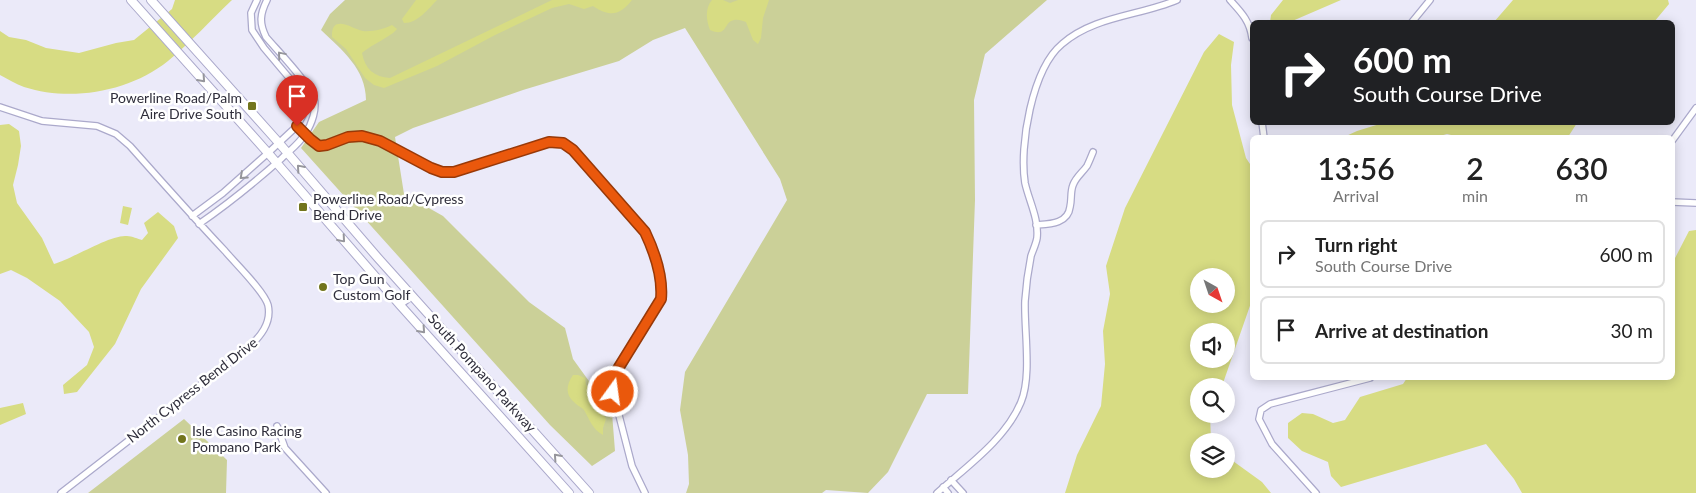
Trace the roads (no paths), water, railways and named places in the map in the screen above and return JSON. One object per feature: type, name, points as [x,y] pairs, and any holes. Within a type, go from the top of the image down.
[{"type":"main road","name":"South Pompano Parkway","points":[[131,0],[277,162],[400,305],[569,493]]},
{"type":"main road","name":"South Pompano Parkway","points":[[151,0],[589,493]]},
{"type":"street","points":[[192,216],[223,193],[279,143],[297,126],[303,115],[304,103],[301,92],[261,44],[252,30],[251,13],[257,0]]},
{"type":"street","points":[[199,224],[230,202],[287,153],[305,135],[312,118],[315,108],[314,98],[309,88],[266,37],[261,28],[261,11],[267,0]]},
{"type":"street","points":[[937,493],[1006,430],[1022,401],[1025,390],[1026,282],[1031,255],[1037,238],[1034,211],[1025,180],[1025,144],[1029,117],[1037,86],[1048,60],[1060,45],[1076,32],[1099,22],[1161,7],[1177,0]]},
{"type":"street","points":[[1230,0],[1244,15],[1250,26]]},
{"type":"street","points":[[1414,20],[1430,0]]},
{"type":"street","name":"North Cypress Bend Drive","points":[[0,107],[42,121],[97,126],[116,134],[130,146],[265,299],[268,310],[266,325],[261,336],[248,348],[61,493]]},
{"type":"street","points":[[1675,136],[1696,108]]},
{"type":"street","points":[[297,126],[319,146],[348,137],[362,136],[380,141],[442,172],[454,172],[549,142],[563,143],[573,150],[645,232],[652,247],[662,286],[661,299],[616,372],[613,382],[613,392],[632,466],[645,493]]},
{"type":"street","points":[[1036,225],[1056,223],[1066,217],[1070,210],[1070,194],[1073,184],[1088,164],[1093,152]]},
{"type":"street","points":[[1675,202],[1696,203]]},
{"type":"street","points":[[400,305],[412,296]]},
{"type":"street","points":[[1316,493],[1272,444],[1259,419],[1261,410],[1270,404],[1362,380]]},
{"type":"street","points":[[277,426],[285,448],[326,493]]},
{"type":"street","points":[[951,480],[963,493]]},
{"type":"street","points":[[943,487],[948,493]]},
{"type":"place","name":"Powerline Road/Palm Aire Drive South","points":[[252,106]]},
{"type":"place","name":"Powerline Road/Cypress Bend Drive","points":[[303,207]]},
{"type":"place","name":"Top Gun Custom Golf","points":[[323,287]]},
{"type":"place","name":"Isle Casino Racing Pompano Park","points":[[182,439]]}]
